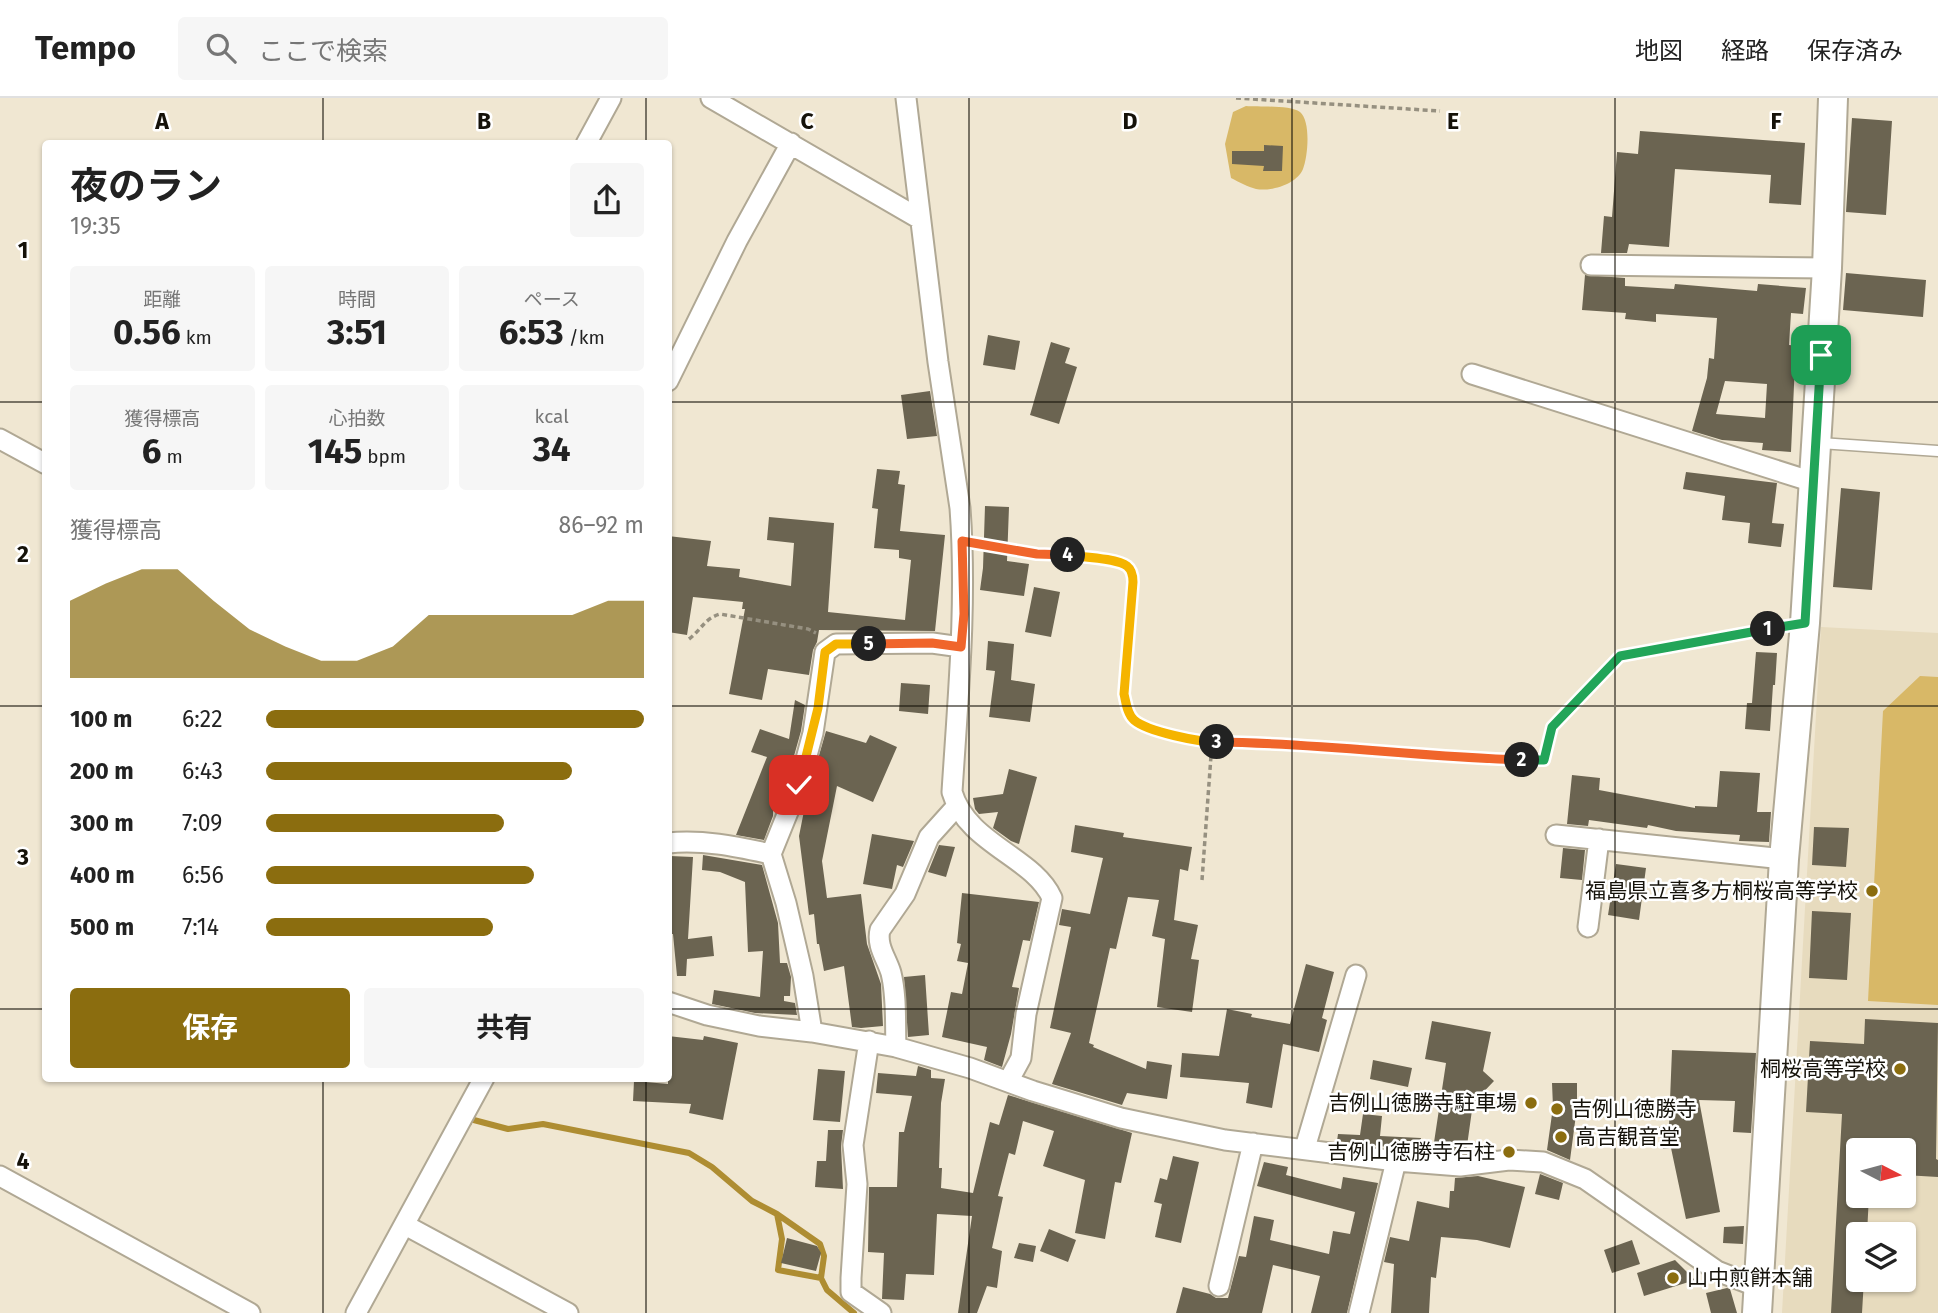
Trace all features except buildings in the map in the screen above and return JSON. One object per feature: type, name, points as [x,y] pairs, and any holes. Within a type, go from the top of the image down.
[{"type":"street","points":[[588,140],[611,98]]},
{"type":"street","points":[[711,98],[920,219]]},
{"type":"street","points":[[906,98],[960,508],[964,614],[952,792],[956,807],[964,817],[1000,850],[1034,875],[1052,898],[1026,1014],[1021,1058],[1009,1080]]},
{"type":"street","points":[[1757,1300],[1784,859],[1805,623],[1827,268],[1833,98]]},
{"type":"street","points":[[672,373],[737,241],[791,143]]},
{"type":"street","points":[[1591,265],[1827,268]]},
{"type":"street","points":[[1472,374],[1813,482]]},
{"type":"street","points":[[0,439],[42,462]]},
{"type":"street","points":[[812,1032],[798,952],[771,854],[799,785],[818,708],[825,652],[831,646],[932,643],[961,647]]},
{"type":"street","points":[[896,1047],[891,974],[878,937],[905,894],[929,837],[956,807]]},
{"type":"street","points":[[1556,835],[1784,859]]},
{"type":"street","points":[[1588,927],[1599,839]]},
{"type":"street","points":[[672,842],[734,846],[771,854]]},
{"type":"street","points":[[1305,1148],[1356,975]]},
{"type":"street","points":[[672,1003],[707,1015],[746,1023],[896,1047],[1009,1080],[1033,1091],[1121,1118],[1225,1140],[1460,1166],[1508,1160],[1543,1161],[1585,1179],[1757,1300]]},
{"type":"street","points":[[869,1041],[853,1145],[857,1184],[851,1278],[852,1292],[881,1313]]},
{"type":"street","points":[[356,1313],[482,1082]]},
{"type":"street","points":[[1219,1286],[1253,1143]]},
{"type":"street","points":[[1359,1313],[1396,1161]]},
{"type":"street","points":[[0,1176],[250,1313]]},
{"type":"street","points":[[405,1225],[568,1313]]},
{"type":"lane","points":[[1816,442],[1938,451]]},
{"type":"path","points":[[1236,98],[1440,111]]},
{"type":"path","points":[[962,541],[1127,565],[1131,570],[1133,582],[1124,694],[1127,708],[1135,720],[1164,732],[1212,742],[1282,743],[1460,758],[1544,760],[1552,727],[1620,656],[1805,623]]},
{"type":"path","points":[[689,639],[708,618],[720,614],[808,629],[824,637],[831,646]]},
{"type":"path","points":[[1202,880],[1212,742]]},
{"type":"shaded area","points":[[1246,106],[1289,108],[1303,116],[1308,139],[1305,163],[1300,174],[1289,183],[1262,190],[1231,178],[1225,144],[1233,112]]},
{"type":"shaded area","name":"福島県立喜多方桐桜高等学校","points":[[1821,627],[1938,633],[1938,1313],[1782,1313]]},
{"type":"shaded area","points":[[1920,676],[1938,677],[1938,1005],[1868,1001],[1883,711]]},
{"type":"waterway","points":[[469,1123],[470,1119],[508,1129],[543,1124],[689,1153],[712,1167],[752,1201],[777,1214],[820,1244],[824,1256],[821,1278],[827,1290],[854,1313]]},
{"type":"waterway","points":[[777,1214],[782,1239],[778,1270],[821,1278]]},
{"type":"place","name":"福島県立喜多方桐桜高等学校","points":[[1872,891]]},
{"type":"place","name":"桐桜高等学校","points":[[1900,1069]]},
{"type":"place","name":"吉例山徳勝寺駐車場","points":[[1531,1103]]},
{"type":"place","name":"吉例山徳勝寺","points":[[1557,1109]]},
{"type":"place","name":"高吉観音堂","points":[[1561,1137]]},
{"type":"place","name":"吉例山徳勝寺石柱","points":[[1509,1152]]},
{"type":"place","name":"山中煎餅本舗","points":[[1673,1278]]},
{"type":"route","points":[[799,785],[818,708],[825,652],[831,646],[932,643],[961,647],[964,614],[962,541],[1127,565],[1131,570],[1133,582],[1124,694],[1127,708],[1135,720],[1164,732],[1212,742],[1282,743],[1460,758],[1544,760],[1552,727],[1620,656],[1805,623],[1821,355]]}]
